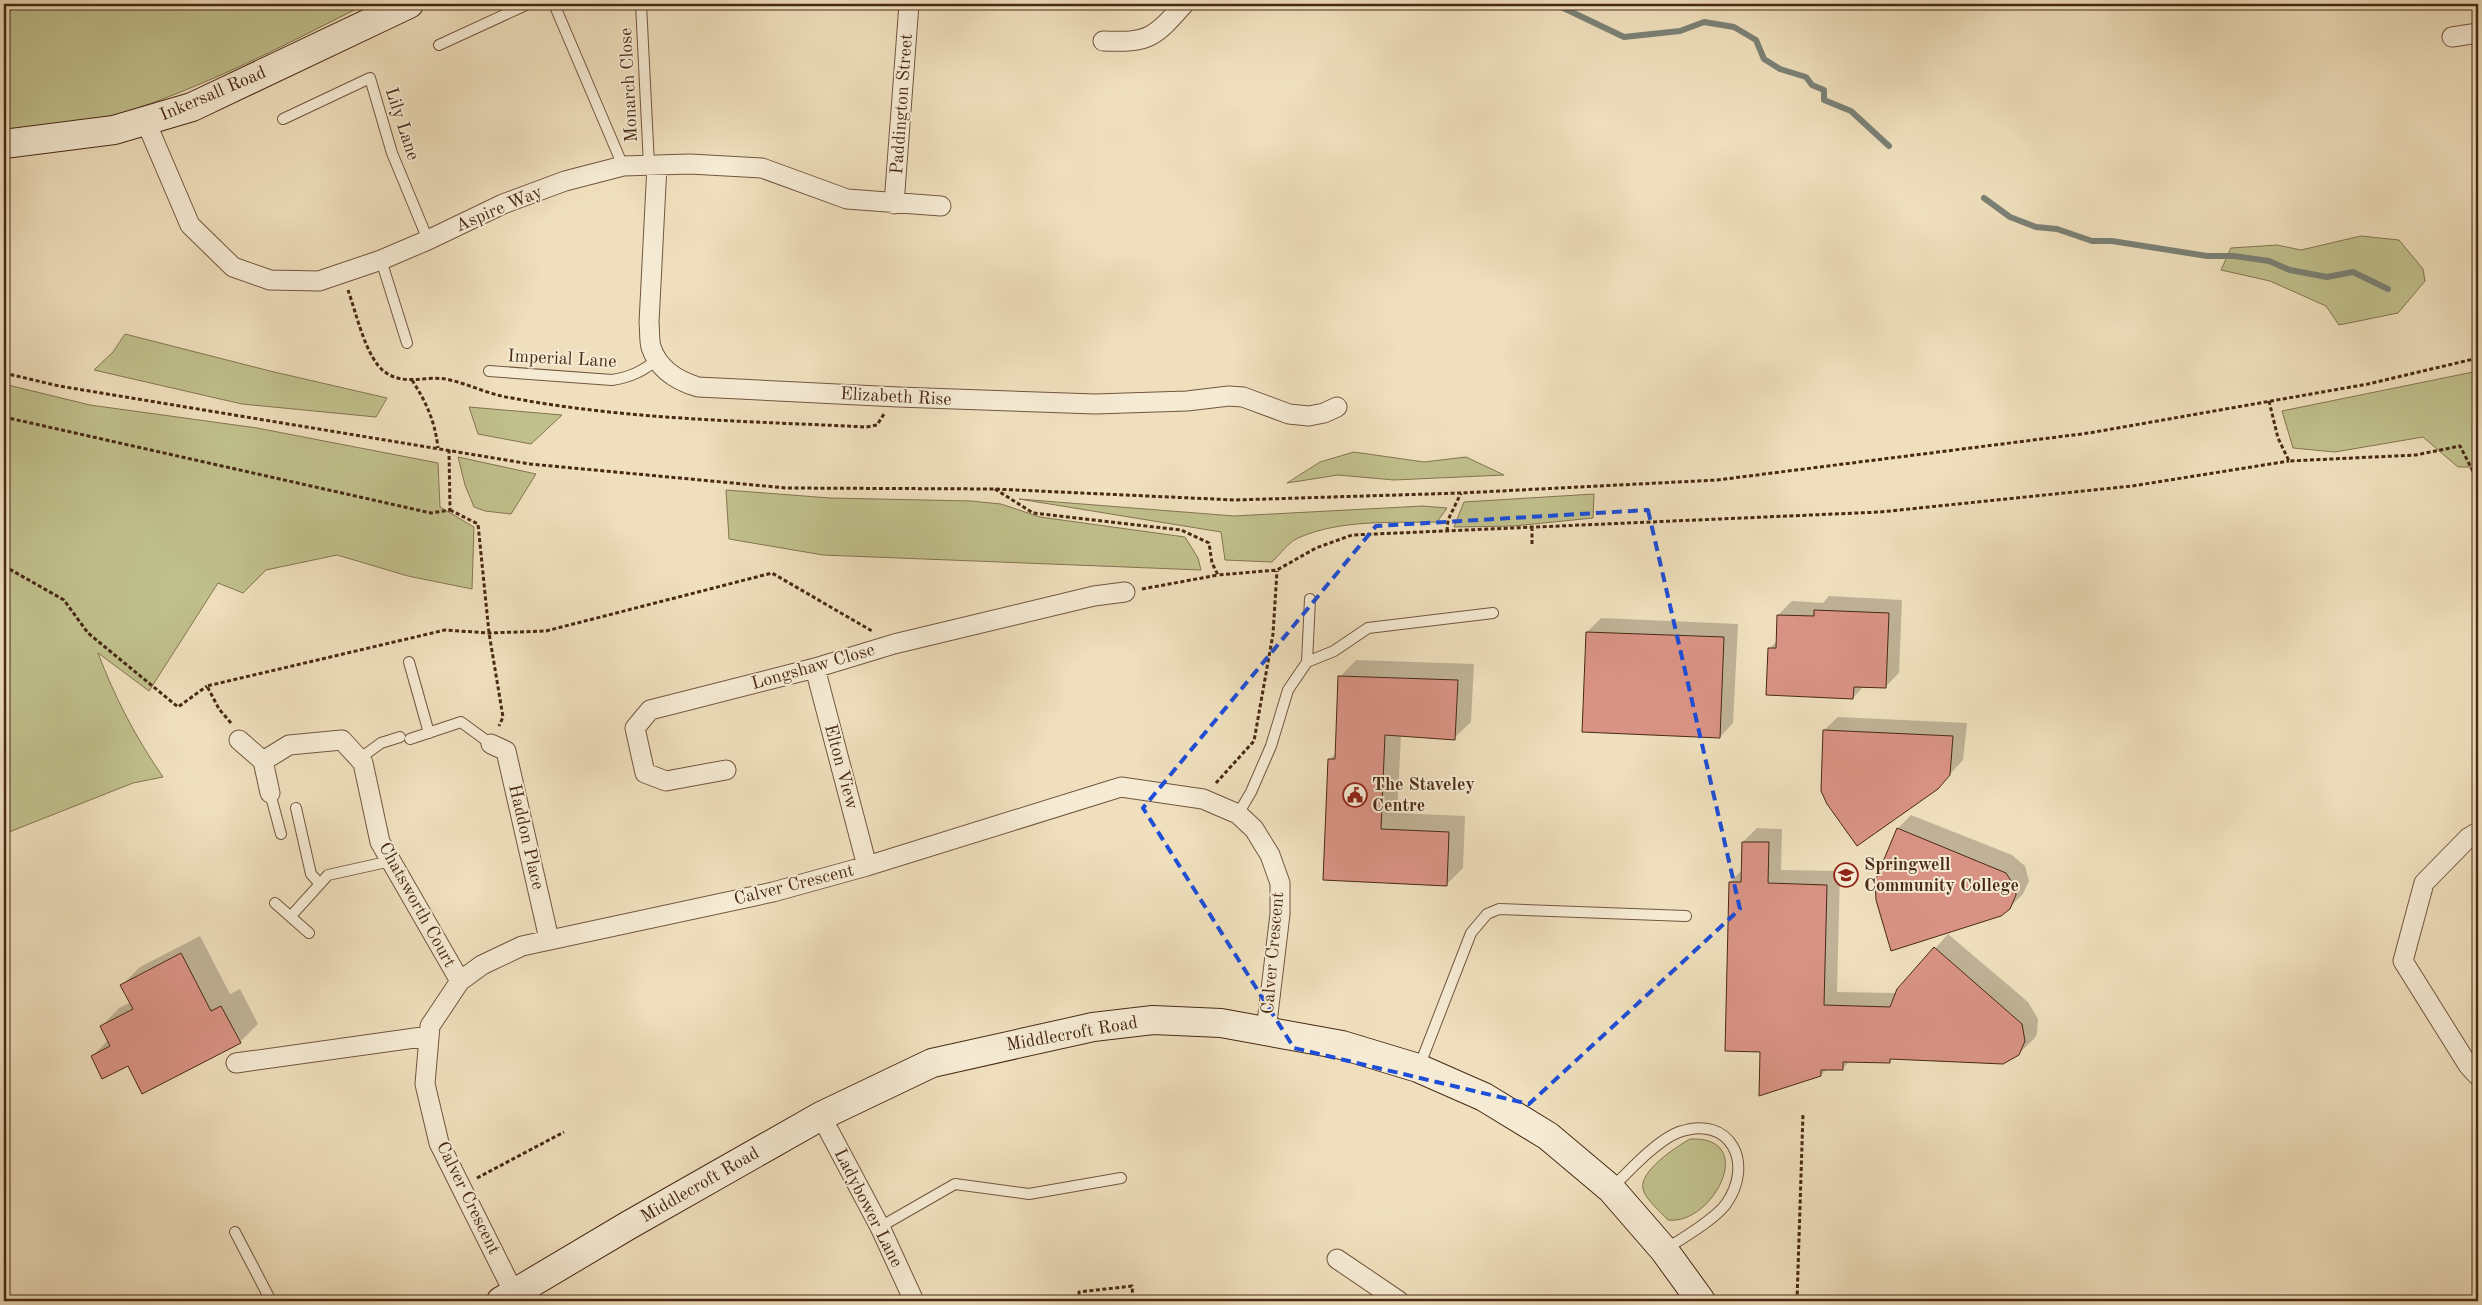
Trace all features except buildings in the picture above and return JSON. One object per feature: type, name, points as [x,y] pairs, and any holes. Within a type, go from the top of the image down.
[{"type":"street","name":"Inkersall Road","points":[[4,144],[73,137],[146,122],[192,107],[409,4]]},
{"type":"street","name":"Paddington Street","points":[[894,204],[909,4]]},
{"type":"street","points":[[1103,41],[1129,42],[1149,38],[1184,4]]},
{"type":"street","points":[[2452,37],[2478,33]]},
{"type":"street","name":"Aspire Way","points":[[146,122],[190,224],[233,266],[270,280],[320,281],[381,260],[503,204],[565,181],[623,166],[762,168],[847,199],[941,206]]},
{"type":"street","name":"Elizabeth Rise","points":[[653,165],[649,323],[651,347],[665,370],[680,381],[698,387],[1095,404],[1187,401],[1229,396],[1243,397],[1289,414],[1310,416],[1324,413],[1337,407]]},
{"type":"street","name":"Longshaw Close","points":[[726,770],[666,781],[645,773],[635,728],[650,710],[815,668],[894,644],[1094,596],[1126,592]]},
{"type":"street","name":"Elton View","points":[[815,668],[867,866]]},
{"type":"street","points":[[239,740],[263,761],[270,794]]},
{"type":"street","name":"Chatsworth Court","points":[[263,761],[289,745],[342,740],[363,763],[380,842],[460,981]]},
{"type":"street","name":"Haddon Place","points":[[491,744],[506,751],[549,939]]},
{"type":"street","name":"Calver Crescent","points":[[508,1298],[461,1186],[439,1143],[425,1084],[430,1026],[460,981],[482,965],[522,946],[773,892],[867,866],[1122,787],[1203,799],[1238,814],[1254,829],[1270,855],[1280,883],[1280,914],[1266,1031]]},
{"type":"street","points":[[2478,832],[2468,838],[2424,883],[2403,961],[2468,1065],[2478,1076]]},
{"type":"street","name":"Middlecroft Road","points":[[508,1298],[629,1225],[821,1116],[932,1062],[1094,1027],[1153,1020],[1221,1023],[1342,1045],[1418,1068],[1484,1097],[1548,1136],[1611,1189],[1664,1250],[1701,1301]]},
{"type":"street","points":[[236,1063],[429,1036]]},
{"type":"street","name":"Ladybower Lane","points":[[821,1116],[880,1227],[914,1301]]},
{"type":"street","points":[[1337,1259],[1400,1301]]},
{"type":"lane","points":[[439,44],[528,4]]},
{"type":"lane","points":[[554,4],[623,166]]},
{"type":"lane","name":"Monarch Close","points":[[641,4],[653,165]]},
{"type":"lane","name":"Lily Lane","points":[[283,119],[370,78],[392,153],[428,240]]},
{"type":"lane","points":[[381,260],[407,343]]},
{"type":"lane","name":"Imperial Lane","points":[[489,371],[612,380],[630,377],[644,370],[658,359]]},
{"type":"lane","points":[[1238,814],[1251,792],[1270,746],[1291,685],[1307,662],[1310,599]]},
{"type":"lane","points":[[1307,662],[1334,651],[1368,628],[1493,613]]},
{"type":"lane","points":[[409,662],[429,733]]},
{"type":"lane","points":[[359,759],[380,743],[429,733],[461,722],[491,744]]},
{"type":"lane","points":[[270,794],[281,834]]},
{"type":"lane","points":[[296,808],[310,874],[320,884]]},
{"type":"lane","points":[[291,916],[328,875],[391,860]]},
{"type":"lane","points":[[275,903],[309,932]]},
{"type":"lane","points":[[1418,1068],[1471,933],[1487,914],[1499,909],[1686,916]]},
{"type":"lane","points":[[1611,1189],[1649,1152],[1677,1133],[1698,1128],[1718,1132],[1732,1143],[1739,1161],[1738,1182],[1726,1205],[1701,1225],[1664,1250]]},
{"type":"lane","points":[[880,1227],[955,1184],[1029,1194],[1121,1178]]},
{"type":"lane","points":[[235,1232],[271,1301]]},
{"type":"path","points":[[4,373],[59,386],[530,464],[786,488],[994,489],[1235,500],[1461,493],[1717,480],[2089,433],[2368,384],[2478,358]]},
{"type":"path","points":[[412,379],[428,406],[436,430],[438,448]]},
{"type":"path","points":[[2269,402],[2278,438],[2289,461]]},
{"type":"path","points":[[4,417],[431,513],[450,510],[478,524],[489,633],[503,717],[491,744]]},
{"type":"path","points":[[1126,592],[1218,575],[1277,570],[1316,548],[1352,535],[1880,512],[2132,486],[2289,461],[2416,454],[2460,446],[2478,481]]},
{"type":"path","points":[[449,450],[450,510]]},
{"type":"path","points":[[994,489],[1033,513],[1181,530],[1209,543],[1212,563],[1218,575]]},
{"type":"path","points":[[1448,531],[1448,520],[1461,493]]},
{"type":"path","points":[[1532,528],[1532,544]]},
{"type":"path","points":[[4,566],[64,600],[88,634],[178,707],[207,686],[445,630],[489,633],[546,631],[772,573],[894,644]]},
{"type":"path","points":[[1203,799],[1254,742],[1273,634],[1277,570]]},
{"type":"path","points":[[207,686],[219,710]]},
{"type":"path","points":[[1796,1301],[1803,1113]]},
{"type":"path","points":[[461,1186],[564,1132]]},
{"type":"path","points":[[1079,1301],[1079,1292],[1132,1286],[1134,1301]]},
{"type":"highlighted area","points":[[1648,510],[1740,909],[1529,1104],[1294,1048],[1143,808],[1376,526]]},
{"type":"green space","points":[[4,4],[366,4],[223,74],[148,104],[72,127],[4,134]]},
{"type":"green space","points":[[2361,236],[2399,240],[2423,269],[2425,281],[2398,313],[2339,325],[2326,306],[2270,281],[2221,270],[2231,248],[2277,245],[2301,250]]},
{"type":"green space","points":[[125,334],[270,371],[387,398],[376,417],[242,404],[94,370],[113,352]]},
{"type":"green space","points":[[2478,371],[2478,467],[2458,467],[2423,437],[2335,452],[2293,448],[2282,411]]},
{"type":"green space","points":[[4,384],[90,405],[257,428],[438,463],[440,507],[474,527],[472,589],[408,576],[337,555],[266,570],[243,593],[218,583],[149,691],[98,653],[127,717],[163,777],[133,783],[4,834]]},
{"type":"green space","points":[[469,407],[562,415],[531,444],[478,434]]},
{"type":"green space","points":[[1354,452],[1424,462],[1466,457],[1504,475],[1394,480],[1338,475],[1287,483],[1320,462]]},
{"type":"green space","points":[[458,457],[536,474],[511,514],[485,511],[474,507],[465,485]]},
{"type":"green space","points":[[726,490],[830,498],[971,501],[1001,504],[1040,517],[1185,537],[1198,558],[1201,570],[823,555],[729,539]]},
{"type":"green space","points":[[1594,494],[1593,518],[1514,526],[1454,527],[1464,502]]},
{"type":"green space","points":[[1019,499],[1234,516],[1423,506],[1447,508],[1437,522],[1367,523],[1314,532],[1298,538],[1288,545],[1272,562],[1225,560],[1221,532]]},
{"type":"green space","points":[[1690,1139],[1711,1142],[1722,1151],[1725,1165],[1722,1181],[1713,1196],[1700,1209],[1684,1218],[1668,1220],[1644,1193],[1643,1182],[1652,1167]]},
{"type":"waterway","points":[[1555,4],[1624,37],[1680,31],[1704,22],[1734,27],[1756,40],[1764,59],[1780,69],[1806,77],[1812,85],[1824,90],[1824,100],[1851,111],[1889,146]]},
{"type":"waterway","points":[[1984,198],[2010,217],[2036,227],[2057,229],[2092,241],[2112,241],[2207,256],[2234,256],[2269,261],[2290,270],[2327,277],[2353,272],[2388,289]]},
{"type":"place","name":"The Staveley Centre","points":[[1355,795]]},
{"type":"place","name":"Springwell Community College","points":[[1846,875]]}]
